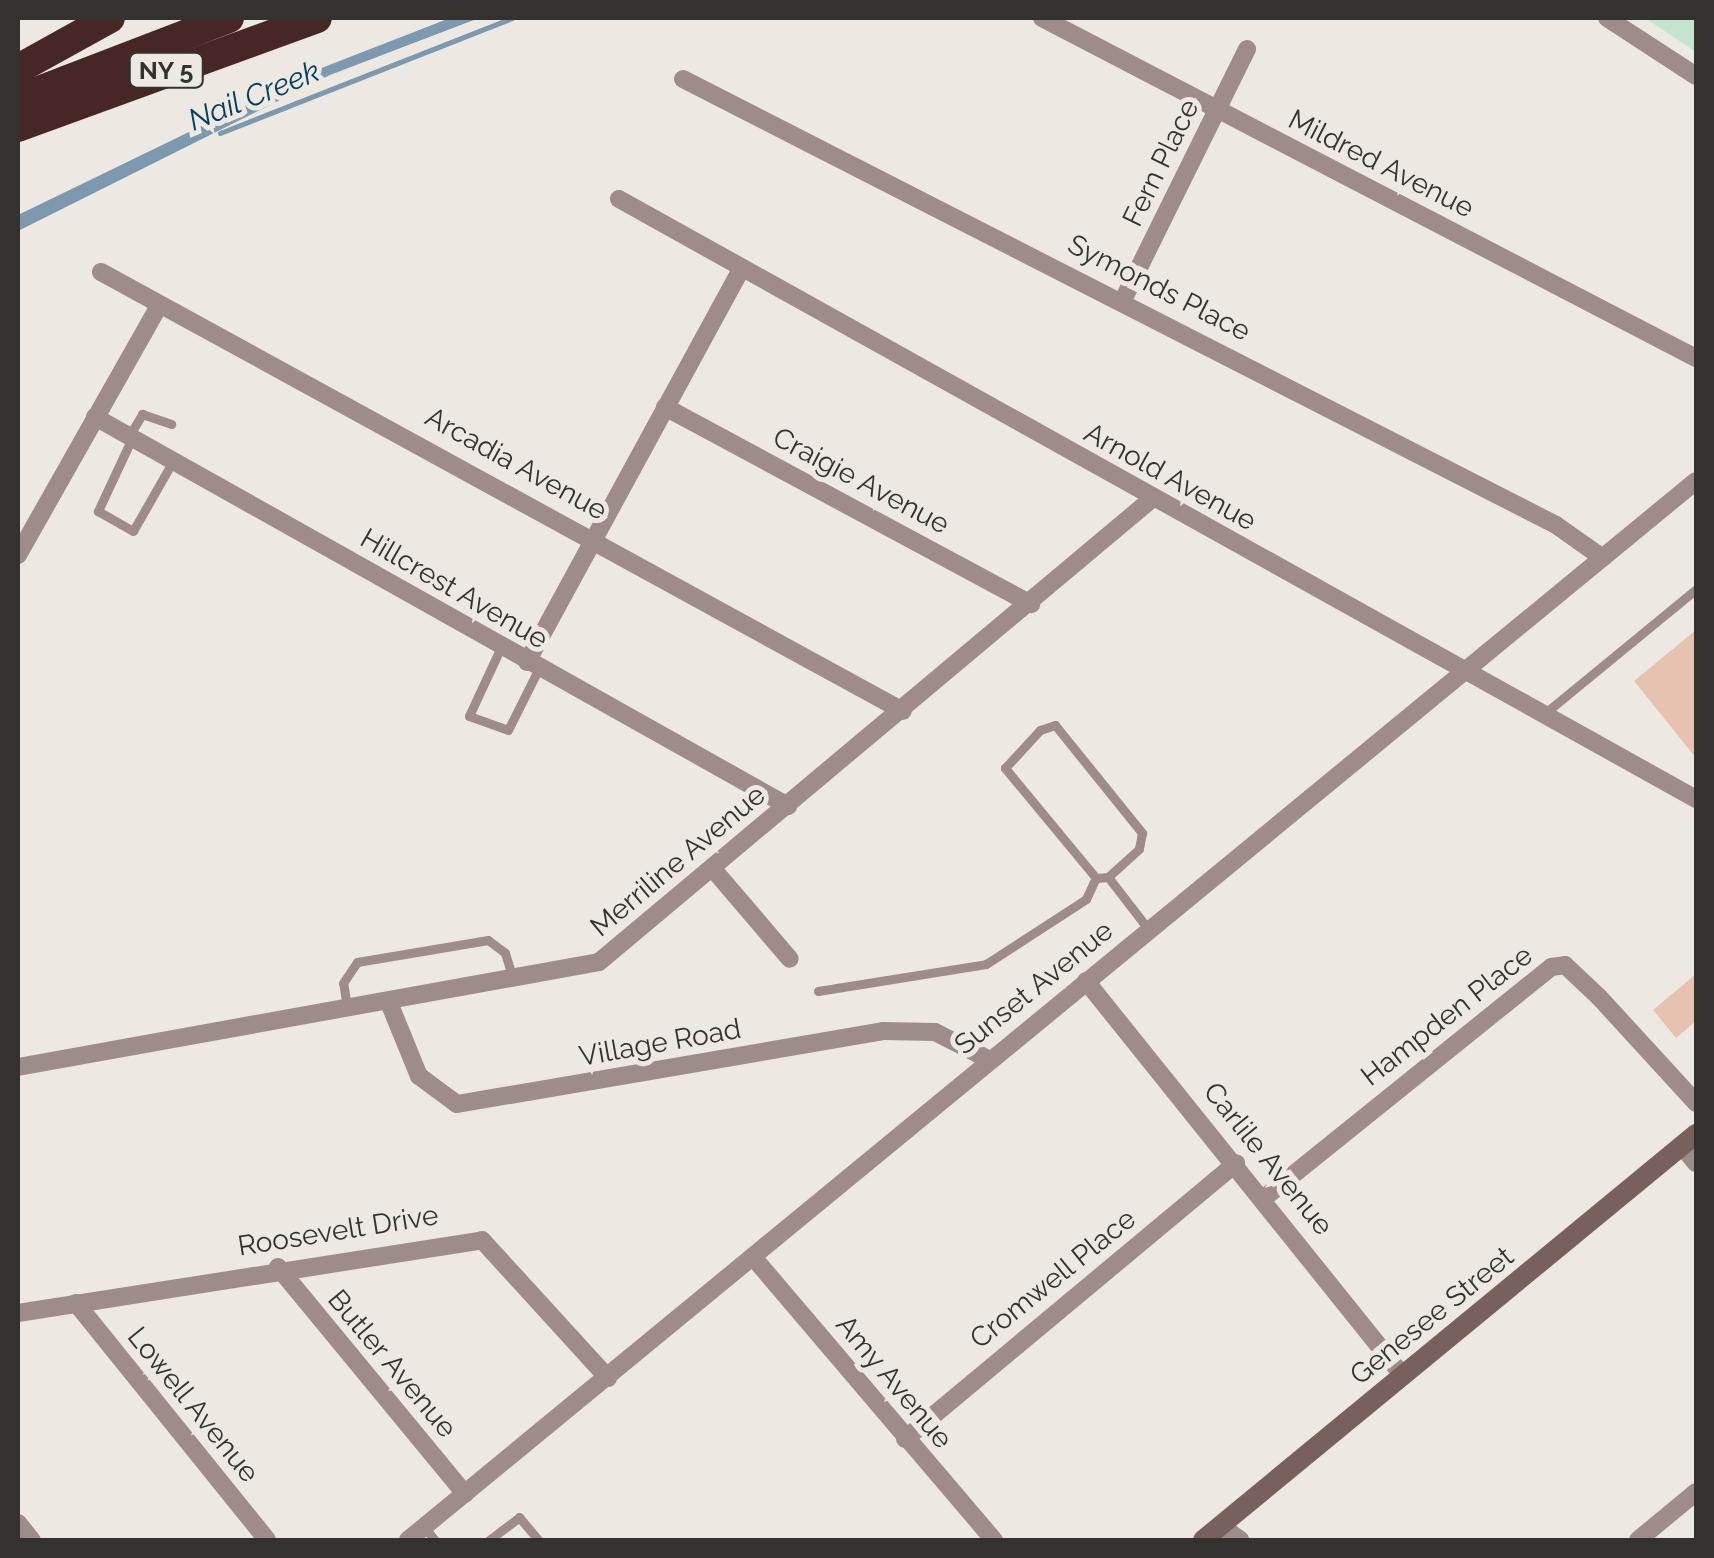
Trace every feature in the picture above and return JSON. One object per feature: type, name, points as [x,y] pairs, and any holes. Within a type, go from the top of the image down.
[{"type":"highway","points":[[18,69],[110,18]]},
{"type":"highway","name":"NY 5","points":[[18,98],[229,18]]},
{"type":"highway","name":"NY 5","points":[[18,127],[317,18]]},
{"type":"main road","name":"Genesee Street","points":[[1203,1540],[1689,1140]]},
{"type":"street","name":"Mildred Avenue","points":[[1042,18],[1696,358]]},
{"type":"street","points":[[1607,18],[1696,76]]},
{"type":"street","name":"Fern Place","points":[[1123,300],[1248,49]]},
{"type":"street","name":"Symonds Place","points":[[683,79],[1123,300],[1603,558]]},
{"type":"street","name":"Arnold Avenue","points":[[619,199],[1696,798]]},
{"type":"street","points":[[533,665],[594,538],[742,268]]},
{"type":"street","name":"Arcadia Avenue","points":[[101,272],[594,538],[903,711]]},
{"type":"street","points":[[18,555],[159,306]]},
{"type":"street","name":"Craigie Avenue","points":[[665,406],[1031,604]]},
{"type":"street","name":"Hillcrest Avenue","points":[[96,416],[788,806]]},
{"type":"street","name":"Sunset Avenue","points":[[408,1540],[430,1534],[466,1494],[1696,481]]},
{"type":"street","name":"Merriline Avenue","points":[[18,1068],[514,983],[599,962],[1153,498]]},
{"type":"street","points":[[713,869],[790,959]]},
{"type":"street","name":"Hampden Place","points":[[1264,1198],[1551,967],[1564,965],[1599,996],[1696,1104]]},
{"type":"street","name":"Carlile Avenue","points":[[1086,980],[1403,1376]]},
{"type":"street","name":"Village Road","points":[[390,1004],[419,1076],[457,1104],[884,1031],[934,1032],[990,1060]]},
{"type":"street","points":[[1689,1140],[1696,1164]]},
{"type":"street","name":"Cromwell Place","points":[[906,1439],[1236,1163]]},
{"type":"street","name":"Roosevelt Drive","points":[[18,1313],[278,1268],[482,1240],[608,1378]]},
{"type":"street","name":"Amy Avenue","points":[[753,1257],[994,1540]]},
{"type":"street","name":"Butler Avenue","points":[[278,1268],[466,1494]]},
{"type":"street","name":"Lowell Avenue","points":[[76,1303],[267,1540]]},
{"type":"street","points":[[1638,1540],[1696,1492]]},
{"type":"street","points":[[18,1523],[32,1540]]},
{"type":"street","points":[[1221,1526],[1240,1540]]},
{"type":"lane","points":[[171,424],[142,414],[99,505],[116,522],[141,529],[173,460]]},
{"type":"lane","points":[[1544,714],[1696,589]]},
{"type":"lane","points":[[501,647],[469,716],[508,730],[533,665]]},
{"type":"lane","points":[[1056,725],[1142,834],[1139,849],[1108,877],[1096,878],[1006,768],[1004,760],[1056,725]]},
{"type":"lane","points":[[1108,877],[1149,930]]},
{"type":"lane","points":[[818,992],[986,964],[1086,899],[1096,878]]},
{"type":"lane","points":[[348,1011],[343,983],[357,962],[488,940],[505,953],[514,983]]},
{"type":"lane","points":[[489,1540],[519,1516],[538,1540]]},
{"type":"green space","points":[[1645,18],[1696,18],[1696,52]]},
{"type":"water","points":[[450,18],[479,18],[330,75],[18,231],[20,214],[319,69]]},
{"type":"building","points":[[1696,630],[1696,758],[1634,681]]},
{"type":"building","points":[[1696,974],[1696,1021],[1676,1038],[1653,1010]]},
{"type":"waterway","name":"Nail Creek","points":[[220,133],[512,18]]}]
